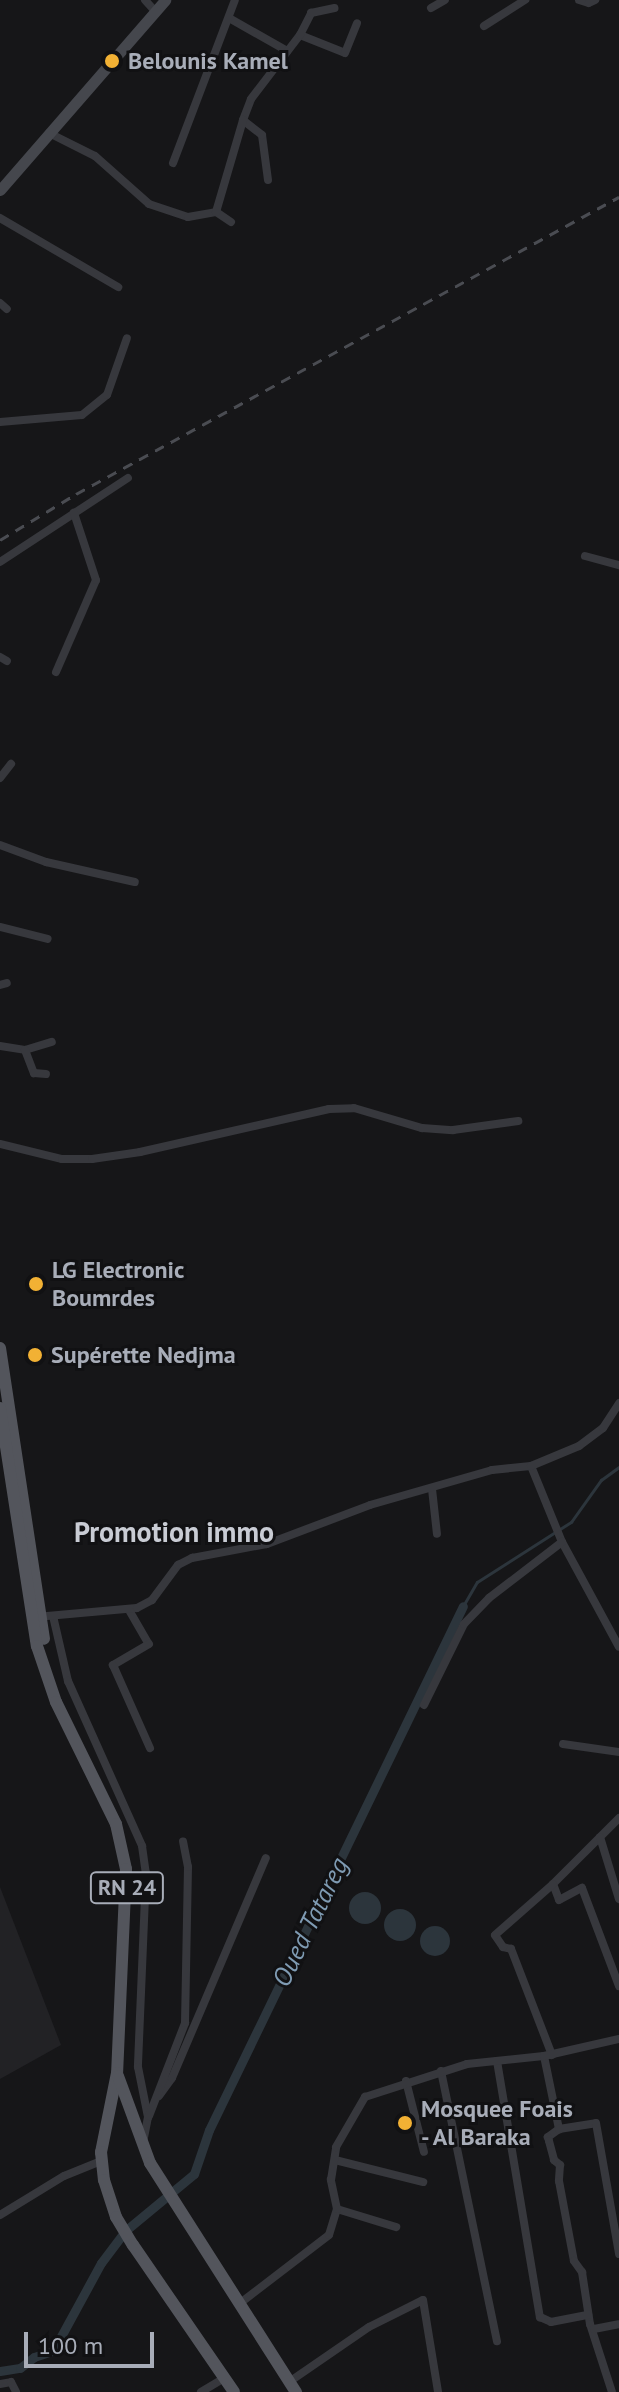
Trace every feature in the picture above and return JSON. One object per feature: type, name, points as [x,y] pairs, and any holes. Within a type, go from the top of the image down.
[{"type":"main road","points":[[0,190],[165,0]]},
{"type":"main road","name":"RN 24","points":[[0,1348],[42,1617]]},
{"type":"main road","name":"RN 24","points":[[0,1408],[64,1716],[116,1824],[124,1855],[127,1885],[117,2073],[101,2161],[116,2217],[234,2392]]},
{"type":"main road","name":"RN 24","points":[[117,2073],[150,2163],[293,2387]]},
{"type":"street","points":[[145,0],[155,11]]},
{"type":"street","points":[[173,163],[208,64],[235,0]]},
{"type":"street","points":[[431,8],[445,0]]},
{"type":"street","points":[[484,26],[511,3],[525,0]]},
{"type":"street","points":[[579,0],[589,3],[595,0]]},
{"type":"street","points":[[216,212],[251,99],[300,35],[311,13],[334,8]]},
{"type":"street","points":[[229,18],[287,51]]},
{"type":"street","points":[[300,35],[345,53],[357,23]]},
{"type":"street","points":[[243,120],[262,135],[268,180]]},
{"type":"street","points":[[49,133],[95,156],[149,204],[188,217],[216,212],[231,222]]},
{"type":"street","points":[[0,218],[118,287]]},
{"type":"street","points":[[0,422],[82,415],[107,395],[127,338]]},
{"type":"street","points":[[0,562],[128,478]]},
{"type":"street","points":[[56,672],[96,580],[74,513]]},
{"type":"street","points":[[585,556],[619,565]]},
{"type":"street","points":[[0,778],[11,764]]},
{"type":"street","points":[[0,845],[46,862],[135,882]]},
{"type":"street","points":[[0,927],[48,939]]},
{"type":"street","points":[[0,1046],[25,1050],[52,1042]]},
{"type":"street","points":[[25,1050],[34,1073],[46,1074]]},
{"type":"street","points":[[0,1144],[62,1159],[92,1159],[140,1152],[329,1109],[354,1108],[422,1128],[453,1130],[518,1121]]},
{"type":"street","points":[[148,2117],[138,2067],[146,1873],[142,1846],[42,1617],[129,1610],[152,1600],[178,1565],[192,1558],[267,1544],[370,1505],[492,1470],[531,1466],[579,1446],[603,1428],[619,1403]]},
{"type":"street","points":[[531,1466],[562,1542],[619,1647]]},
{"type":"street","points":[[432,1489],[437,1534]]},
{"type":"street","points":[[424,1705],[464,1624],[489,1598],[562,1542]]},
{"type":"street","points":[[129,1610],[149,1644],[113,1665],[150,1748]]},
{"type":"street","points":[[563,1744],[619,1752]]},
{"type":"street","points":[[559,2129],[548,2055],[511,1949],[503,1947],[495,1935],[553,1884],[619,1818]]},
{"type":"street","points":[[600,1837],[619,1899]]},
{"type":"street","points":[[142,2147],[148,2117],[185,2023],[189,1877],[183,1841]]},
{"type":"street","points":[[155,2099],[172,2078],[266,1858]]},
{"type":"street","points":[[553,1884],[559,1900],[582,1888],[619,1986]]},
{"type":"street","points":[[239,2304],[329,2235],[337,2209],[331,2180],[342,2133],[365,2097],[441,2071],[548,2055],[619,2039]]},
{"type":"street","points":[[497,2061],[540,2317],[551,2322],[588,2315]]},
{"type":"street","points":[[441,2071],[497,2341]]},
{"type":"street","points":[[406,2081],[424,2152]]},
{"type":"street","points":[[612,2392],[588,2315],[582,2272],[574,2261],[559,2181],[560,2165],[552,2156],[548,2137],[559,2129],[596,2123],[619,2254]]},
{"type":"street","points":[[335,2160],[423,2182]]},
{"type":"street","points":[[0,2215],[64,2176],[101,2161]]},
{"type":"street","points":[[337,2209],[396,2227]]},
{"type":"street","points":[[293,2387],[369,2327],[423,2300],[438,2392]]},
{"type":"street","points":[[594,2329],[619,2324]]},
{"type":"street","points":[[201,2392],[224,2378]]},
{"type":"street","points":[[0,2384],[11,2382],[16,2392]]},
{"type":"shaded area","points":[[0,1887],[61,2045],[0,2079]]},
{"type":"shaded area","points":[[365,1892],[376,1897],[381,1908],[376,1919],[365,1924],[354,1919],[349,1908],[354,1897]]},
{"type":"shaded area","points":[[400,1909],[412,1913],[416,1925],[412,1937],[400,1941],[388,1937],[384,1925],[388,1913]]},
{"type":"shaded area","points":[[435,1926],[441,1927],[449,1935],[449,1947],[441,1955],[435,1956],[429,1955],[421,1947],[420,1941],[421,1935],[429,1927]]},
{"type":"waterway","name":"Oued Tatareg","points":[[463,1606],[477,1582],[571,1522],[601,1480],[619,1467]]},
{"type":"waterway","name":"Oued Tatareg","points":[[0,2371],[20,2368],[34,2357],[53,2351],[101,2263],[125,2231],[194,2174],[209,2130],[463,1606]]},
{"type":"railway","points":[[0,540],[76,494],[619,197]]},
{"type":"place","name":"Belounis Kamel","points":[[112,61]]},
{"type":"place","name":"LG Electronic Boumrdes","points":[[36,1284]]},
{"type":"place","name":"Supérette Nedjma","points":[[35,1355]]},
{"type":"place","name":"Mosquee Foais - Al Baraka","points":[[405,2123]]},
{"type":"district","name":"Promotion immo","points":[[174,1532]]}]
